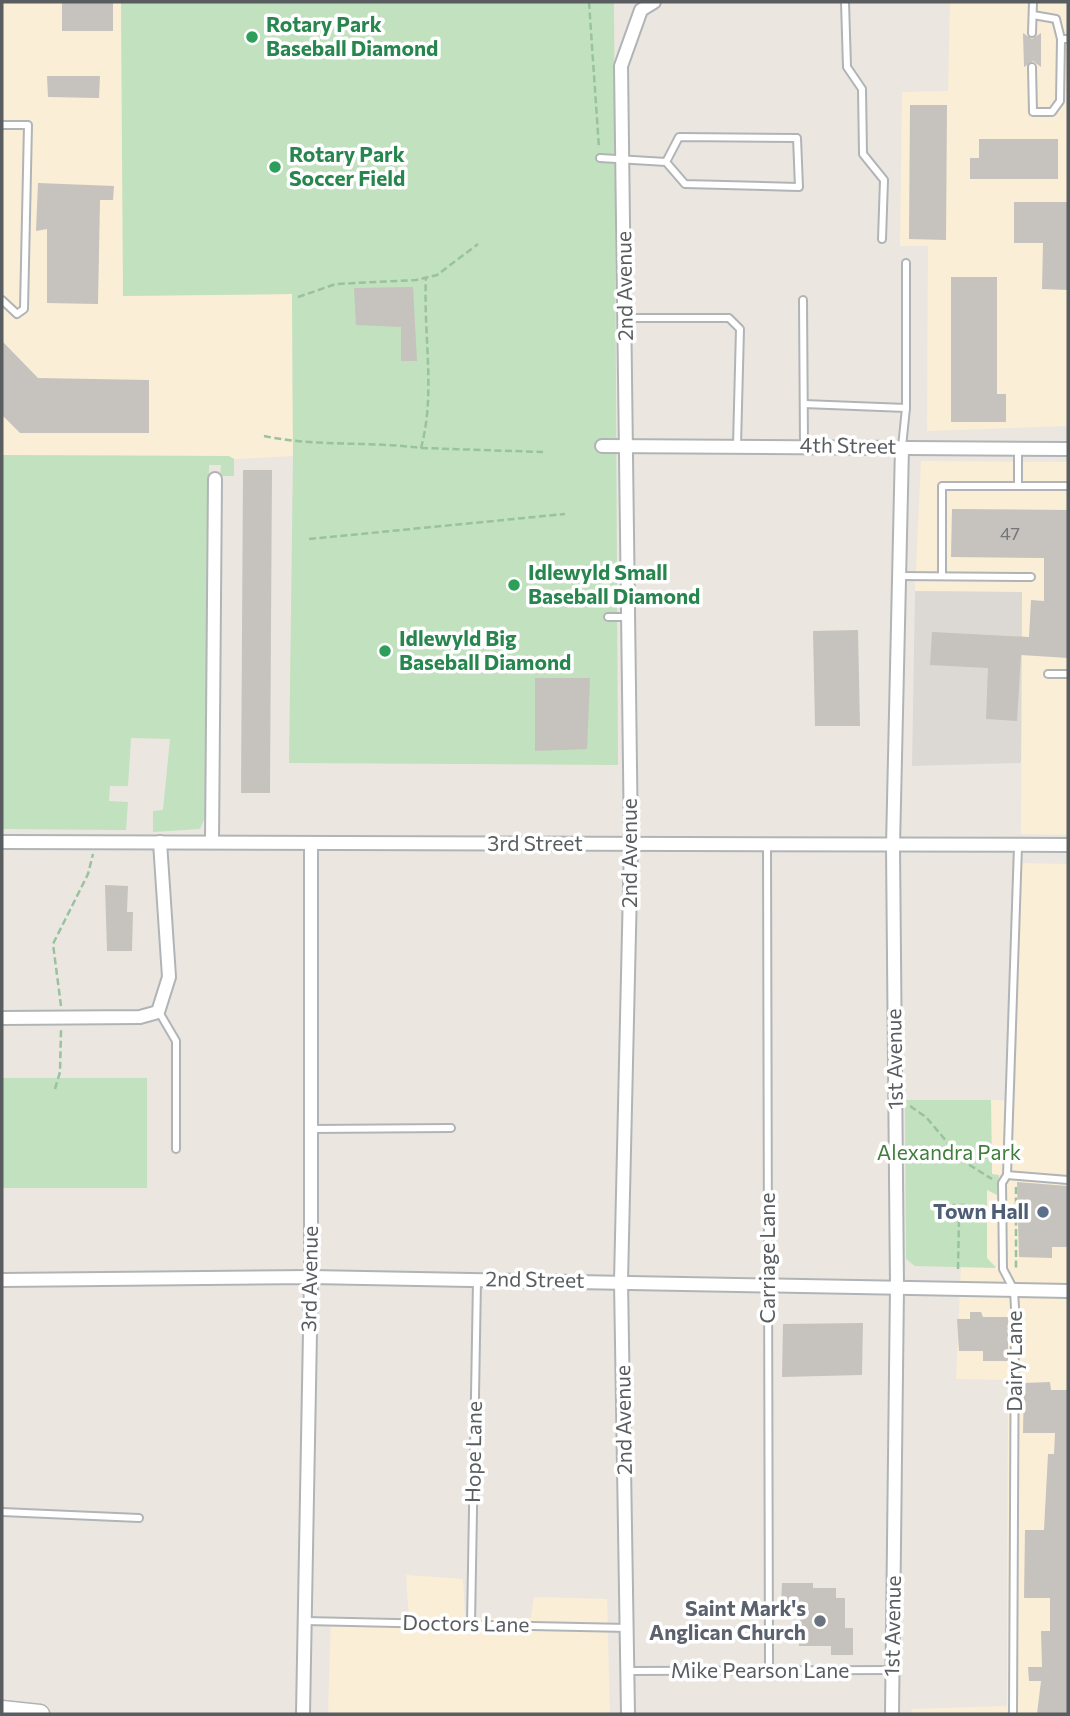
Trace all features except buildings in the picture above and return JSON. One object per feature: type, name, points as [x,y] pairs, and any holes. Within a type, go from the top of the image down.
[{"type":"main road","points":[[2,1710],[40,1714]]},
{"type":"street","name":"2nd Avenue","points":[[628,1714],[621,1281],[631,844],[621,66],[642,10],[654,2]]},
{"type":"street","name":"4th Street","points":[[602,446],[804,445],[1068,449]]},
{"type":"street","name":"1st Avenue","points":[[892,1714],[897,1287],[893,846],[902,447]]},
{"type":"street","points":[[212,842],[215,479]]},
{"type":"street","name":"3rd Street","points":[[2,842],[1068,845]]},
{"type":"street","points":[[2,1018],[141,1017],[158,1012],[169,977],[160,842]]},
{"type":"street","name":"3rd Avenue","points":[[303,1714],[311,1277],[311,844]]},
{"type":"street","name":"2nd Street","points":[[2,1280],[311,1277],[1068,1291]]},
{"type":"lane","points":[[845,2],[847,67],[862,89],[863,154],[884,180],[882,239]]},
{"type":"lane","points":[[1032,33],[1033,2]]},
{"type":"lane","points":[[1032,15],[1056,19],[1064,39],[1064,89],[1052,112],[1033,112],[1032,67]]},
{"type":"lane","points":[[2,125],[29,125],[23,309],[17,314],[2,300]]},
{"type":"lane","points":[[600,158],[666,162],[685,184],[799,187],[797,138],[679,136],[666,162]]},
{"type":"lane","points":[[902,447],[906,408],[906,263]]},
{"type":"lane","points":[[803,300],[804,445]]},
{"type":"lane","points":[[625,318],[729,318],[740,328],[737,445]]},
{"type":"lane","points":[[804,404],[906,408]]},
{"type":"lane","points":[[1018,448],[1018,486]]},
{"type":"lane","points":[[942,576],[942,486],[1068,486]]},
{"type":"lane","points":[[900,576],[1031,577]]},
{"type":"lane","points":[[608,617],[629,617]]},
{"type":"lane","points":[[1048,674],[1068,674]]},
{"type":"lane","name":"Carriage Lane","points":[[767,845],[769,1671]]},
{"type":"lane","points":[[1002,1183],[1007,1175],[1018,845]]},
{"type":"lane","points":[[158,1012],[176,1041],[176,1149]]},
{"type":"lane","points":[[311,1129],[451,1128]]},
{"type":"lane","points":[[1007,1175],[1068,1180]]},
{"type":"lane","name":"Dairy Lane","points":[[1002,1183],[1003,1269],[1014,1290],[1013,1714]]},
{"type":"lane","name":"Hope Lane","points":[[471,1624],[478,1279]]},
{"type":"lane","points":[[2,1512],[139,1518]]},
{"type":"lane","name":"Doctors Lane","points":[[305,1621],[628,1628]]},
{"type":"lane","name":"Mike Pearson Lane","points":[[628,1671],[893,1670]]},
{"type":"path","points":[[589,2],[600,158]]},
{"type":"path","points":[[298,297],[336,284],[426,277],[453,265],[478,244]]},
{"type":"path","points":[[421,448],[426,431],[429,369],[424,321],[426,277]]},
{"type":"path","points":[[264,436],[299,443],[388,444],[421,448],[543,452]]},
{"type":"path","points":[[309,539],[565,514]]},
{"type":"path","points":[[55,1089],[60,1072],[62,1018],[53,944],[88,874],[94,842]]},
{"type":"path","points":[[895,1104],[905,1103],[926,1117],[956,1154],[982,1173],[1002,1183],[1016,1180],[1016,1274]]},
{"type":"path","points":[[956,1154],[962,1148]]},
{"type":"path","points":[[953,1205],[967,1205],[967,1218],[959,1218],[953,1218],[953,1205]]},
{"type":"path","points":[[958,1269],[959,1218]]},
{"type":"shaded area","points":[[2,2],[121,2],[124,295],[292,294],[293,456],[234,459],[229,456],[2,455]]},
{"type":"shaded area","points":[[950,2],[1068,2],[1068,426],[927,431],[928,246],[900,246],[902,92],[948,91]]},
{"type":"shaded area","points":[[921,461],[1068,462],[1068,835],[1021,834],[1022,592],[915,591]]},
{"type":"shaded area","points":[[915,591],[1022,592],[1021,763],[912,766]]},
{"type":"shaded area","points":[[1021,863],[1068,864],[1068,1714],[911,1714],[912,1709],[1007,1706],[1008,1380],[956,1379],[961,1267],[997,1266],[987,1259],[987,1189],[997,1195],[999,1175],[992,1175],[991,1100],[1015,1101]]},
{"type":"shaded area","points":[[406,1575],[463,1579],[465,1618],[531,1618],[534,1597],[607,1599],[610,1714],[328,1714],[331,1617],[409,1618]]},
{"type":"green space","points":[[121,2],[614,2],[618,765],[289,763],[292,294],[123,296]]},
{"type":"green space","points":[[2,455],[229,456],[234,459],[234,476],[220,476],[221,465],[209,465],[206,815],[200,829],[153,832],[153,811],[163,810],[170,739],[131,738],[128,786],[110,786],[109,801],[128,802],[126,830],[2,829]]},
{"type":"green space","points":[[2,1078],[147,1078],[147,1188],[2,1188]]},
{"type":"green space","name":"Alexandra Park","points":[[905,1100],[991,1100],[992,1174],[999,1175],[997,1195],[987,1190],[987,1258],[996,1268],[915,1266],[906,1259]]},
{"type":"place","name":"Rotary Park Baseball Diamond","points":[[252,37]]},
{"type":"place","name":"Rotary Park Soccer Field","points":[[275,167]]},
{"type":"place","name":"Idlewyld Small Baseball Diamond","points":[[514,585]]},
{"type":"place","name":"Idlewyld Big Baseball Diamond","points":[[385,651]]},
{"type":"place","name":"Town Hall","points":[[1043,1212]]},
{"type":"place","name":"Saint Mark's Anglican Church","points":[[820,1621]]}]
